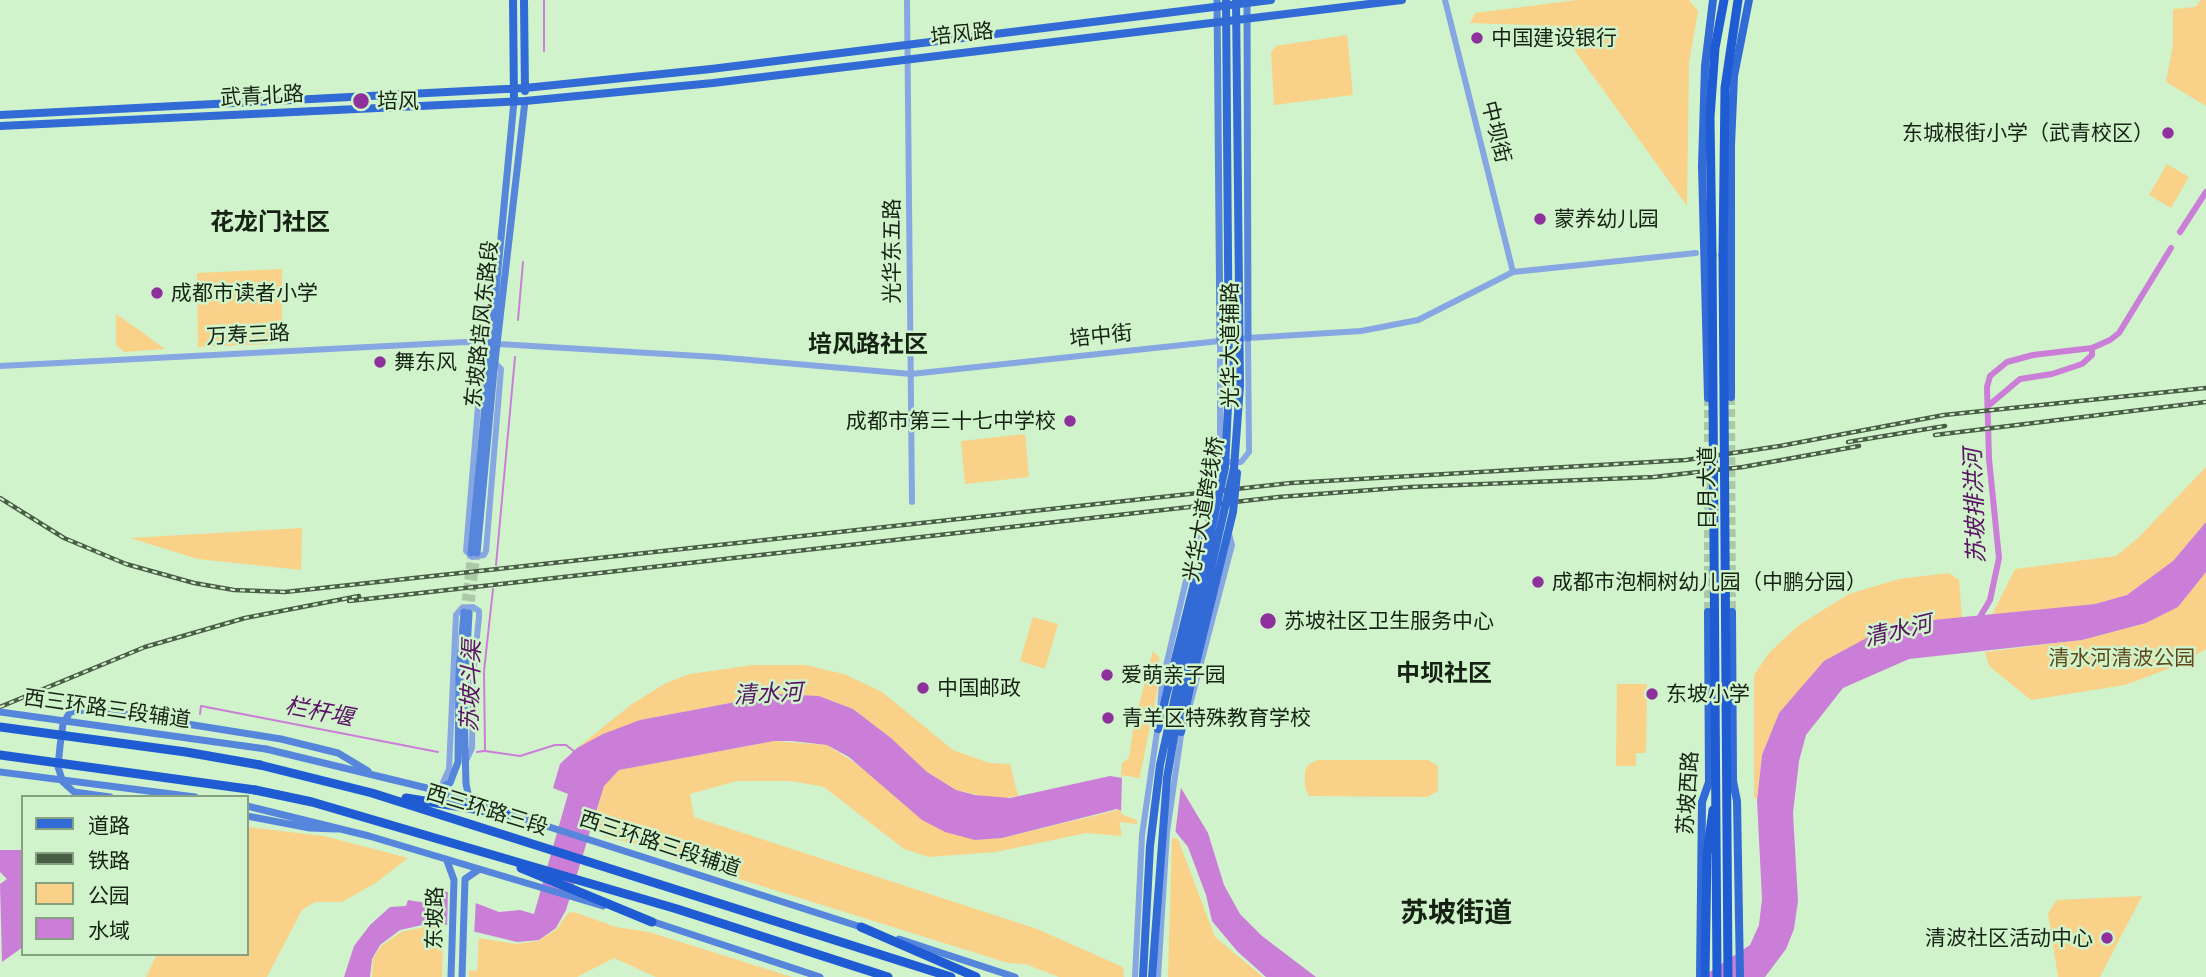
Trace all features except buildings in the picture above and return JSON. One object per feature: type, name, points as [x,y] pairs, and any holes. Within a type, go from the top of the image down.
[{"type":"highway","name":"日月大道","points":[[1717,977],[1710,117],[1715,48],[1724,0]]},
{"type":"highway","name":"日月大道","points":[[1728,977],[1723,124],[1738,0]]},
{"type":"highway","name":"西三环路三段","points":[[0,727],[186,752],[260,765],[372,793],[951,977]]},
{"type":"highway","name":"西三环路三段","points":[[0,755],[255,790],[312,802],[494,855],[541,878],[577,889],[888,977]]},
{"type":"highway","points":[[1703,977],[1707,855],[1717,780]]},
{"type":"highway","points":[[372,793],[511,815]]},
{"type":"highway","points":[[577,889],[652,922]]},
{"type":"highway","points":[[861,927],[976,977]]},
{"type":"main road","points":[[513,0],[514,102]]},
{"type":"main road","points":[[524,0],[526,101]]},
{"type":"main road","name":"光华大道跨线桥","points":[[1143,977],[1150,846],[1160,765],[1225,468],[1229,385],[1226,0]]},
{"type":"main road","name":"光华大道跨线桥","points":[[1152,977],[1167,778],[1179,707],[1234,468],[1240,386],[1236,0]]},
{"type":"main road","name":"培风路","points":[[525,88],[711,69],[1217,3],[1271,0]]},
{"type":"main road","name":"培风路","points":[[526,101],[713,83],[908,57],[1402,0]]},
{"type":"main road","points":[[1706,0],[1711,11]]},
{"type":"main road","points":[[1708,398],[1702,166],[1705,66],[1713,0]]},
{"type":"main road","points":[[1731,397],[1731,145],[1734,76],[1749,0]]},
{"type":"main road","points":[[1746,11],[1756,0]]},
{"type":"main road","name":"光华大道辅路","points":[[1247,1],[1248,338]]},
{"type":"main road","name":"光华大道辅路","points":[[1217,3],[1220,341]]},
{"type":"main road","name":"武青北路","points":[[0,115],[525,88]]},
{"type":"main road","name":"武青北路","points":[[0,127],[526,101]]},
{"type":"main road","name":"东坡路培风东路段","points":[[514,102],[494,343],[497,365],[474,553],[489,355],[494,343],[526,101]]},
{"type":"main road","points":[[1181,732],[1233,512],[1237,484],[1237,428]]},
{"type":"main road","points":[[1158,729],[1202,542],[1225,468]]},
{"type":"main road","points":[[437,789],[450,783],[458,762],[459,674],[467,612],[465,763],[470,803]]},
{"type":"main road","name":"苏坡西路","points":[[1703,977],[1700,966],[1702,802],[1709,782],[1708,612]]},
{"type":"main road","name":"苏坡西路","points":[[1732,612],[1732,781],[1737,801],[1741,977]]},
{"type":"main road","points":[[96,795],[74,792],[62,782],[58,767],[60,746],[63,724],[70,712],[90,709],[281,739],[338,752],[374,775]]},
{"type":"main road","name":"西三环路三段辅道","points":[[0,712],[266,750],[437,789],[470,803],[1015,977]]},
{"type":"main road","points":[[0,772],[179,795]]},
{"type":"main road","points":[[248,806],[347,829],[479,869],[541,878],[577,889]]},
{"type":"main road","points":[[248,816],[310,828],[347,829]]},
{"type":"main road","name":"东坡路","points":[[447,860],[452,869],[454,886],[452,977]]},
{"type":"main road","name":"东坡路","points":[[462,977],[464,884],[467,875],[479,869]]},
{"type":"main road","points":[[454,886],[464,884]]},
{"type":"main road","points":[[652,922],[820,977]]},
{"type":"street","name":"光华东五路","points":[[908,0],[912,502]]},
{"type":"street","name":"中坝街","points":[[1445,0],[1513,272]]},
{"type":"street","name":"培中街","points":[[494,343],[911,374],[1248,338],[1361,331],[1418,320],[1513,272],[1696,253]]},
{"type":"street","name":"光华大道辅路","points":[[1220,341],[1220,458],[1224,462],[1241,461],[1249,452],[1248,338]]},
{"type":"street","name":"万寿三路","points":[[0,366],[494,343]]},
{"type":"street","points":[[489,355],[481,370],[466,551],[472,557],[484,555],[486,551],[501,369],[497,365]]},
{"type":"street","points":[[1135,977],[1144,821],[1162,683],[1196,538],[1200,531],[1208,527],[1218,527],[1228,530],[1232,545],[1195,693],[1181,732],[1167,832],[1158,977]]},
{"type":"street","points":[[437,789],[449,769],[456,615],[461,608],[473,607],[478,611],[479,617],[473,676],[472,748],[465,763]]},
{"type":"green space","points":[[1577,0],[1689,0],[1698,11],[1689,63],[1687,206],[1557,26],[1470,23],[1475,13]]},
{"type":"green space","points":[[2201,0],[2206,0],[2206,106],[2166,82],[2173,44],[2173,9],[2195,7]]},
{"type":"green space","points":[[1347,35],[1353,95],[1274,105],[1271,52],[1276,46]]},
{"type":"green space","points":[[2167,164],[2189,177],[2171,208],[2149,195]]},
{"type":"green space","points":[[282,269],[282,334],[271,344],[198,347],[197,273]]},
{"type":"green space","points":[[116,314],[165,349],[124,352],[116,345]]},
{"type":"green space","points":[[1025,434],[1029,477],[965,484],[961,441]]},
{"type":"green space","points":[[2206,467],[2206,522],[2173,561],[2152,579],[2127,595],[2095,604],[1992,615],[2015,569],[2116,556],[2138,538]]},
{"type":"green space","points":[[302,528],[301,570],[198,559],[130,538]]},
{"type":"green space","name":"清水河清波公园","points":[[2206,572],[2206,649],[2173,667],[2125,685],[2031,700],[1989,666],[1985,652],[2082,640],[2146,623],[2178,607]]},
{"type":"green space","points":[[1949,573],[1959,580],[1962,618],[1913,622],[1779,713],[1762,755],[1757,798],[1754,798],[1754,675],[1770,652],[1799,625],[1849,594],[1899,579]]},
{"type":"green space","points":[[1033,617],[1058,624],[1045,669],[1020,661]]},
{"type":"green space","points":[[1153,651],[1159,657],[1160,677],[1140,776],[1137,824],[1119,822],[1122,836],[1086,833],[996,852],[929,857],[904,849],[824,787],[791,781],[737,781],[690,794],[694,817],[1037,929],[1123,967],[1124,977],[1059,977],[1025,964],[1008,963],[672,858],[651,847],[604,837],[606,831],[593,826],[604,785],[619,770],[774,741],[827,745],[975,840],[1002,838],[1118,810],[1122,763],[1129,758],[1134,724]]},
{"type":"green space","points":[[754,665],[805,665],[844,674],[882,692],[953,750],[989,763],[1010,764],[1018,796],[996,799],[956,790],[927,772],[891,738],[853,709],[819,696],[778,694],[640,720],[577,748],[632,704],[666,683],[690,674]]},
{"type":"green space","points":[[1617,684],[1647,684],[1646,753],[1636,753],[1636,766],[1616,766]]},
{"type":"green space","points":[[1318,760],[1428,760],[1438,766],[1438,791],[1427,797],[1309,796],[1305,787],[1305,771],[1309,764]]},
{"type":"green space","points":[[248,827],[324,836],[408,858],[377,882],[342,902],[315,902],[302,910],[267,977],[146,977],[156,956],[248,956]]},
{"type":"green space","points":[[1172,838],[1178,839],[1215,937],[1263,977],[1168,977]]},
{"type":"green space","points":[[2142,896],[2100,977],[2058,977],[2048,913],[2057,900]]},
{"type":"green space","points":[[574,912],[616,927],[649,932],[792,977],[656,977],[614,958],[577,977],[469,977],[469,970],[477,971],[479,938],[516,944],[538,941],[557,929],[568,913]]},
{"type":"green space","points":[[436,925],[443,927],[442,977],[372,977],[373,959],[380,947],[401,932]]},
{"type":"water","name":"清水河","points":[[2206,522],[2206,572],[2178,607],[2146,623],[2082,640],[1909,659],[1843,688],[1806,735],[1799,761],[1793,813],[1798,901],[1794,929],[1786,949],[1765,977],[1702,977],[1750,945],[1759,925],[1762,899],[1757,800],[1762,755],[1779,713],[1824,661],[1883,629],[1913,622],[2095,604],[2127,595],[2173,561]]},
{"type":"water","points":[[778,694],[819,696],[853,709],[891,738],[927,772],[956,790],[975,795],[1010,798],[1110,776],[1181,788],[1208,833],[1224,885],[1240,914],[1262,936],[1316,977],[1266,977],[1237,951],[1212,921],[1206,895],[1188,847],[1175,831],[1117,809],[1002,838],[975,840],[945,832],[922,820],[849,757],[827,745],[774,741],[619,770],[604,786],[566,910],[556,928],[539,940],[517,942],[439,923],[427,924],[400,930],[380,945],[372,959],[370,977],[344,977],[354,946],[370,925],[390,907],[406,906],[408,900],[427,903],[429,893],[437,888],[499,912],[520,910],[534,914],[568,794],[553,788],[560,764],[577,748],[603,734],[640,720]]},
{"type":"water","points":[[0,850],[21,850],[21,948],[2,962],[0,884],[7,879],[0,872]]},
{"type":"pier","points":[[1122,775],[1181,786],[1175,835],[1121,814]]},
{"type":"pier","points":[[448,889],[476,898],[474,937],[447,929]]},
{"type":"waterway","name":"苏坡斗渠","points":[[544,0],[544,51]]},
{"type":"waterway","name":"苏坡排洪河","points":[[2180,232],[2206,192]]},
{"type":"waterway","name":"苏坡排洪河","points":[[1977,622],[1990,600],[1999,558],[1989,459],[1987,387],[1990,376],[2007,362],[2033,355],[2092,348],[2110,340],[2119,333],[2171,248]]},
{"type":"waterway","name":"苏坡斗渠","points":[[518,320],[523,262]]},
{"type":"waterway","name":"苏坡排洪河","points":[[1988,406],[2020,379],[2052,374],[2082,364],[2092,355],[2092,348]]},
{"type":"waterway","name":"苏坡斗渠","points":[[496,565],[515,357]]},
{"type":"waterway","name":"苏坡斗渠","points":[[493,589],[484,671],[485,751],[520,756],[555,745],[566,745],[575,752]]},
{"type":"waterway","name":"栏杆堰","points":[[200,714],[201,706],[438,752]]},
{"type":"waterway","name":"栏杆堰","points":[[477,752],[484,751]]},
{"type":"tunnel","points":[[1731,397],[1732,612]]},
{"type":"tunnel","points":[[1708,398],[1708,612]]},
{"type":"tunnel","points":[[464,611],[471,553]]},
{"type":"tunnel","points":[[470,612],[477,553]]},
{"type":"railway","points":[[0,498],[64,538],[126,564],[194,583],[234,590],[285,592],[1291,483],[1686,460],[1780,446],[1944,415],[2206,388]]},
{"type":"railway","points":[[1935,435],[2206,402]]},
{"type":"railway","points":[[1848,442],[1945,426]]},
{"type":"railway","points":[[349,601],[1279,497],[1411,487],[1654,477],[1743,467],[1859,446]]},
{"type":"railway","points":[[0,707],[145,647],[245,618],[359,596]]},
{"type":"place","name":"中国建设银行","points":[[1477,38]]},
{"type":"place","name":"培风","points":[[361,101]]},
{"type":"place","name":"东城根街小学（武青校区）","points":[[2168,133]]},
{"type":"place","name":"蒙养幼儿园","points":[[1540,219]]},
{"type":"place","name":"成都市读者小学","points":[[157,293]]},
{"type":"place","name":"舞东风","points":[[380,362]]},
{"type":"place","name":"成都市第三十七中学校","points":[[1070,421]]},
{"type":"place","name":"成都市泡桐树幼儿园（中鹏分园）","points":[[1538,582]]},
{"type":"place","name":"苏坡社区卫生服务中心","points":[[1268,621]]},
{"type":"place","name":"爱萌亲子园","points":[[1107,675]]},
{"type":"place","name":"中国邮政","points":[[923,688]]},
{"type":"place","name":"东坡小学","points":[[1652,694]]},
{"type":"place","name":"青羊区特殊教育学校","points":[[1108,718]]},
{"type":"place","name":"清波社区活动中心","points":[[2107,938]]},
{"type":"district","name":"花龙门社区","points":[[270,222]]},
{"type":"district","name":"培风路社区","points":[[868,344]]},
{"type":"district","name":"中坝社区","points":[[1444,673]]},
{"type":"district","name":"苏坡街道","points":[[1456,913]]}]
